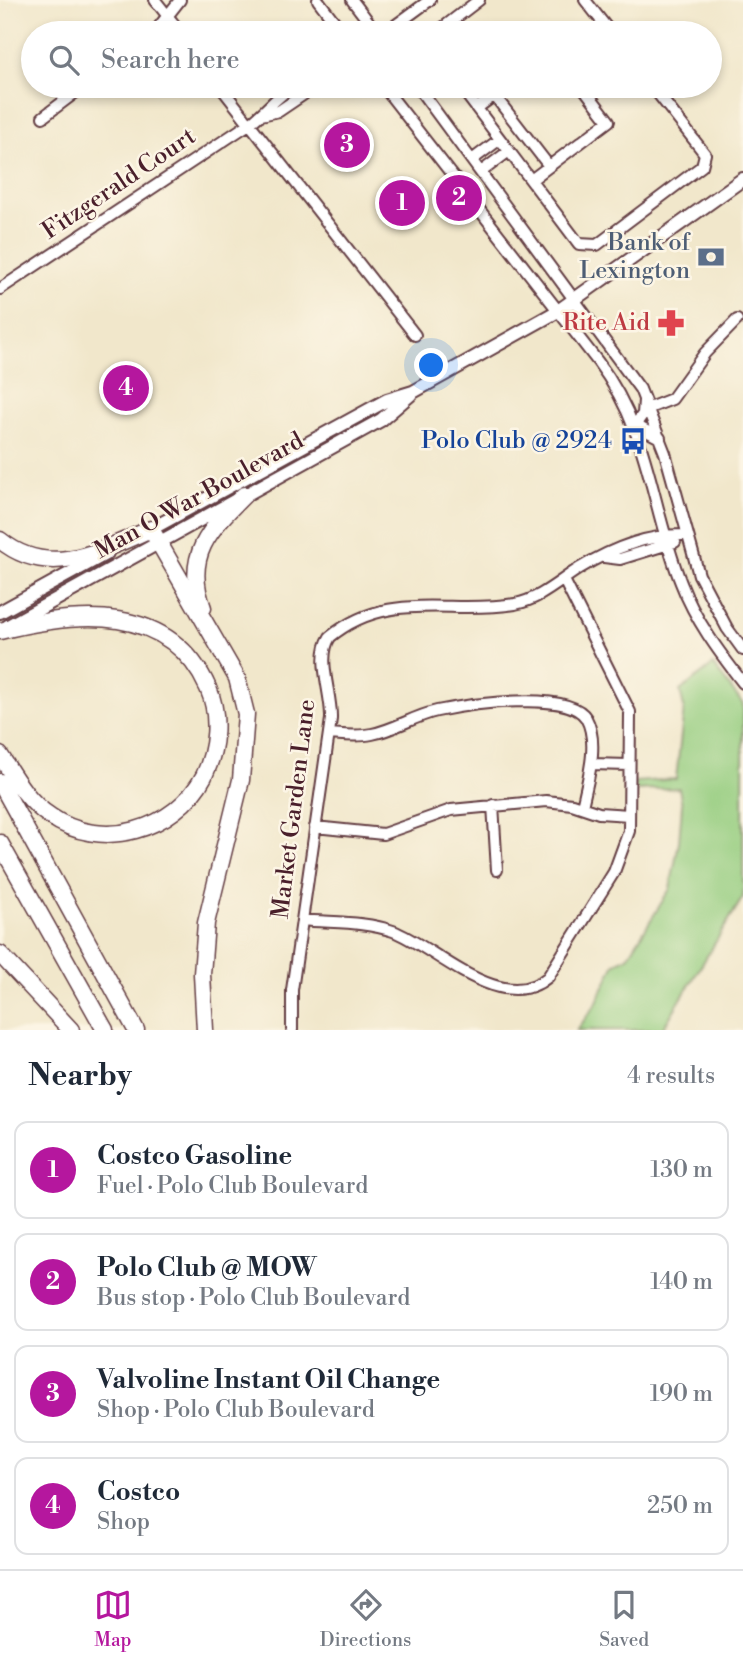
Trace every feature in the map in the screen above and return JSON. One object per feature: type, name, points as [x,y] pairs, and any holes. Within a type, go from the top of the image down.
[{"type":"highway","points":[[219,646],[198,590],[199,556],[214,526],[244,495]]},
{"type":"highway","points":[[0,540],[30,557],[62,562],[155,536],[237,678],[244,698],[245,744],[241,780],[206,923],[202,974],[205,1030]]},
{"type":"highway","points":[[0,630],[44,620],[79,617],[109,618],[159,631],[178,645],[197,667],[210,693],[216,723],[204,775],[184,803],[148,827],[117,835],[90,834],[49,816],[18,785],[0,755]]},
{"type":"highway","points":[[0,782],[135,1030]]},
{"type":"highway","points":[[0,843],[105,1030]]},
{"type":"highway","points":[[0,954],[71,1030]]},
{"type":"main road","name":"Man O War Boulevard","points":[[0,612],[244,495],[381,419],[413,392],[558,311],[743,179]]},
{"type":"main road","name":"Man O War Boulevard","points":[[0,630],[387,400],[413,392]]},
{"type":"street","points":[[155,0],[171,21]]},
{"type":"street","points":[[166,21],[180,0]]},
{"type":"street","points":[[318,0],[335,21]]},
{"type":"street","points":[[352,0],[368,21]]},
{"type":"street","points":[[401,21],[430,0]]},
{"type":"street","points":[[452,21],[479,0]]},
{"type":"street","points":[[585,0],[602,21]]},
{"type":"street","points":[[43,117],[68,98]]},
{"type":"street","points":[[229,98],[415,335]]},
{"type":"street","name":"Fitzgerald Court","points":[[0,289],[249,124],[261,115],[275,98]]},
{"type":"street","name":"Fitzgerald Court","points":[[261,115],[279,111],[298,98]]},
{"type":"street","points":[[392,98],[605,371],[635,425],[668,540],[694,612],[743,683]]},
{"type":"street","points":[[426,98],[621,359],[644,397],[660,438],[686,535],[712,603],[743,650]]},
{"type":"street","points":[[469,98],[579,244],[589,246],[597,245],[702,166],[705,154],[661,98]]},
{"type":"street","points":[[477,108],[490,98]]},
{"type":"street","points":[[496,98],[549,166]]},
{"type":"street","points":[[531,180],[609,121],[591,98]]},
{"type":"street","points":[[481,172],[504,145],[522,131]]},
{"type":"street","points":[[472,160],[504,145]]},
{"type":"street","points":[[649,408],[672,399],[705,353],[737,320]]},
{"type":"street","points":[[635,425],[643,414],[644,397]]},
{"type":"street","points":[[635,425],[660,438]]},
{"type":"street","name":"Market Garden Lane","points":[[292,1030],[292,990],[332,700],[323,653],[332,635],[387,608],[514,604],[537,597],[580,568],[617,548],[686,535]]},
{"type":"street","points":[[302,920],[391,931],[469,976],[513,988],[531,987],[548,977],[614,872],[626,843],[629,815],[632,726],[626,702],[564,580]]},
{"type":"street","points":[[329,734],[361,736],[438,711],[546,700],[585,715],[589,726],[591,764],[582,807]]},
{"type":"street","points":[[591,764],[629,765]]},
{"type":"street","points":[[315,827],[383,834],[451,810],[554,801],[599,813],[629,815]]},
{"type":"street","points":[[493,805],[497,870]]},
{"type":"green space","points":[[713,665],[743,704],[743,897],[662,1030],[577,1030],[596,1004],[615,963],[628,957],[670,889],[679,842],[682,805],[679,788],[636,790],[635,782],[676,779],[684,708],[680,691]]},
{"type":"place","name":"Valvoline Instant Oil Change","points":[[347,145]]},
{"type":"place","name":"Polo Club @ MOW","points":[[459,198]]},
{"type":"place","name":"Costco Gasoline","points":[[402,203]]},
{"type":"place","name":"Bank of Lexington","points":[[711,257]]},
{"type":"place","name":"Rite Aid","points":[[671,323]]},
{"type":"place","name":"Costco","points":[[126,388]]},
{"type":"place","name":"Polo Club @ 2924","points":[[633,441]]}]
